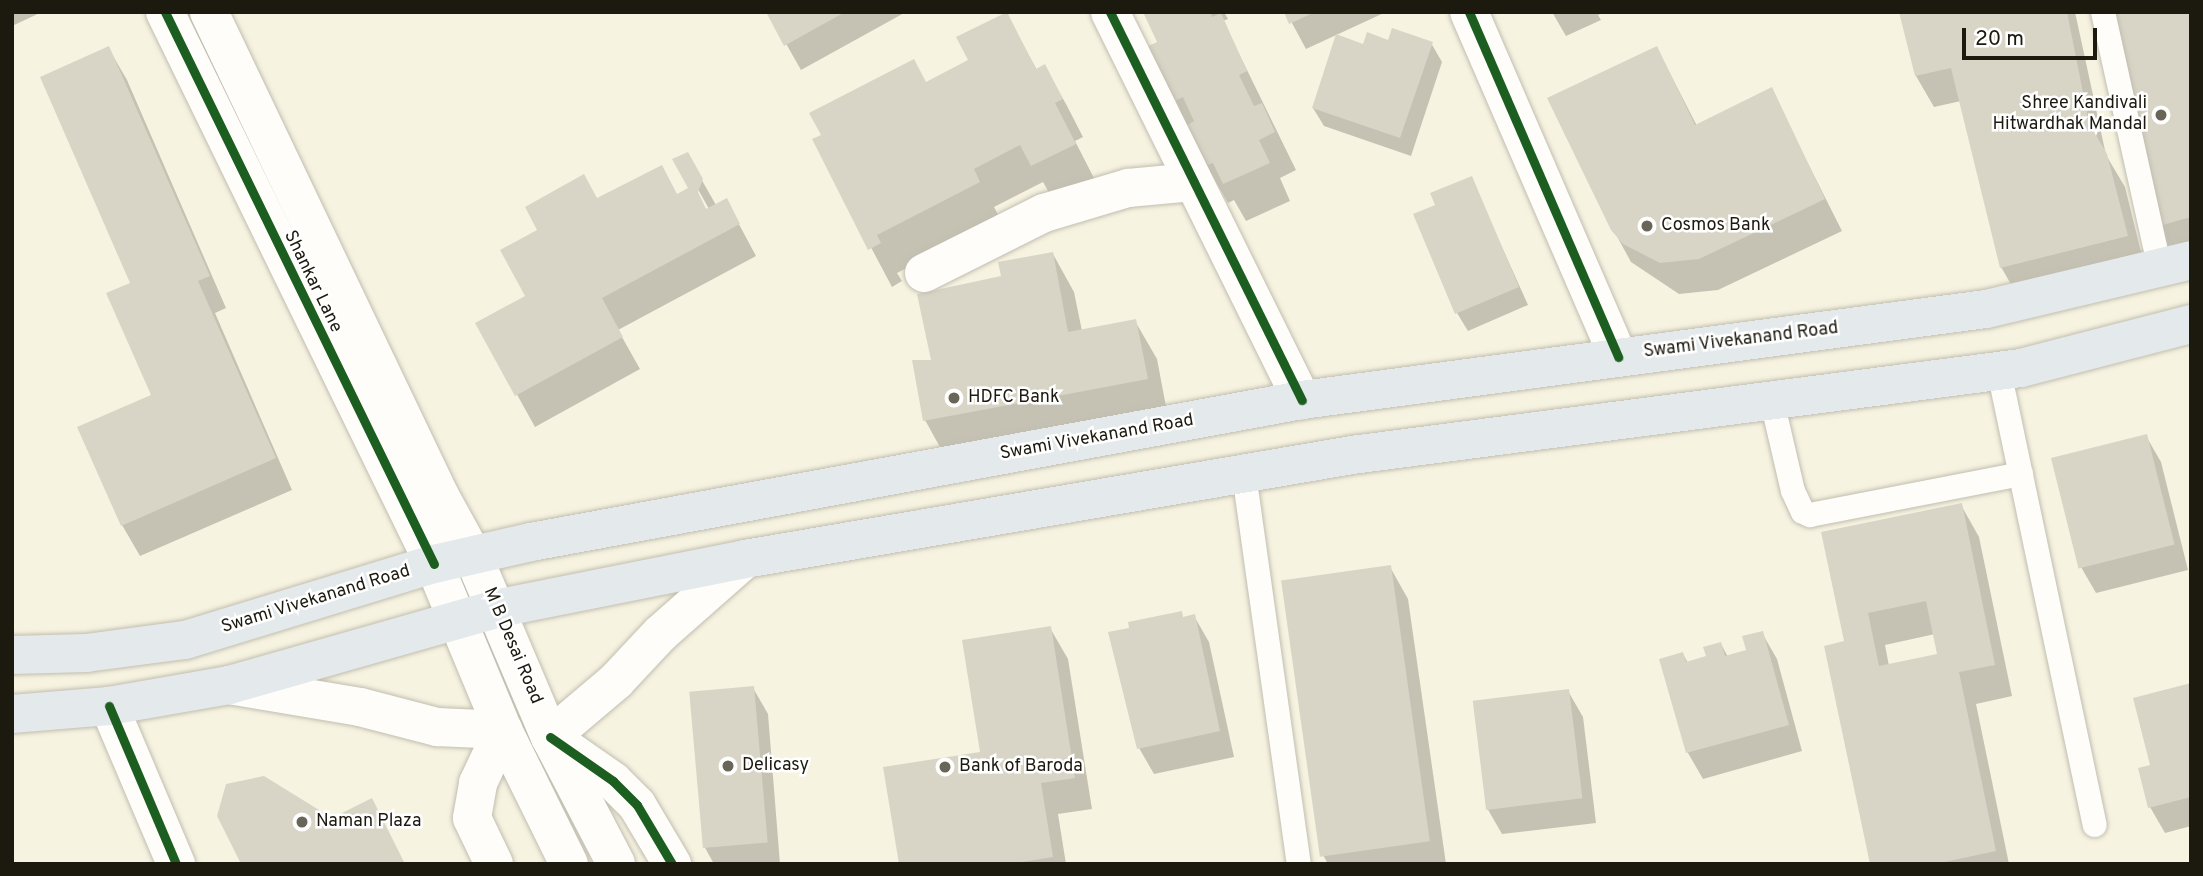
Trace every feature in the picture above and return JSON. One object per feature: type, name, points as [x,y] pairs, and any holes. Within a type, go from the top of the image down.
[{"type":"main road","name":"Swami Vivekanand Road","points":[[12,655],[86,653],[185,640],[433,564],[1302,400],[1986,309],[2176,264]]},
{"type":"main road","points":[[12,714],[108,706],[229,685],[495,609],[745,559],[1352,455],[1999,371],[2191,324]]},
{"type":"street","name":"Shankar Lane","points":[[165,12],[433,564]]},
{"type":"street","name":"Shankar Lane","points":[[209,12],[440,496],[473,556]]},
{"type":"street","points":[[1110,12],[1302,400]]},
{"type":"street","points":[[1469,12],[1618,357]]},
{"type":"street","points":[[924,273],[1044,213],[1128,188],[1193,182]]},
{"type":"street","name":"M B Desai Road","points":[[473,556],[550,737],[615,864]]},
{"type":"street","points":[[672,864],[637,805],[613,781],[550,737],[616,681],[660,634],[745,559]]},
{"type":"street","points":[[433,564],[459,620],[503,730],[563,852]]},
{"type":"street","points":[[229,685],[360,707],[437,727],[503,730]]},
{"type":"street","points":[[108,706],[176,864]]},
{"type":"street","points":[[494,864],[472,818],[478,783],[503,730]]},
{"type":"lane","points":[[2102,12],[2176,264]]},
{"type":"lane","points":[[1999,371],[2095,825]]},
{"type":"lane","points":[[1772,401],[1793,491],[1803,512],[1810,515],[2021,474]]},
{"type":"lane","points":[[1244,474],[1299,864]]},
{"type":"building","points":[[766,12],[845,12],[784,46]]},
{"type":"building","points":[[1007,12],[1036,69],[1045,64],[1063,99],[1055,103],[1076,144],[1031,166],[1020,145],[974,169],[980,182],[877,235],[881,243],[868,250],[812,139],[821,135],[809,113],[914,59],[926,82],[968,60],[956,37]]},
{"type":"building","points":[[1143,12],[1210,12],[1212,17],[1221,13],[1247,71],[1239,75],[1254,106],[1262,103],[1275,132],[1259,140],[1270,163],[1223,184],[1213,163],[1205,166],[1186,126],[1194,121],[1183,97],[1169,104],[1144,48],[1157,42]]},
{"type":"building","points":[[1284,12],[1315,12],[1289,24]]},
{"type":"building","points":[[1899,12],[2067,12],[2089,123],[2107,154],[2128,236],[2000,268],[1951,68],[1915,76]]},
{"type":"building","name":"Shree Kandivali Hitwardhak Mandal","points":[[2111,12],[2191,12],[2191,217],[2155,227]]},
{"type":"building","points":[[1392,28],[1433,42],[1400,138],[1312,108],[1336,34],[1363,44],[1367,32],[1388,40]]},
{"type":"building","points":[[109,46],[210,276],[198,281],[276,458],[121,526],[77,427],[151,395],[106,293],[130,283],[40,77]]},
{"type":"building","points":[[1657,46],[1695,125],[1772,87],[1825,199],[1699,259],[1660,263],[1623,244],[1611,230],[1547,98]]},
{"type":"building","points":[[688,152],[703,179],[698,192],[706,209],[727,198],[740,224],[602,298],[623,337],[515,396],[475,323],[525,296],[500,250],[537,230],[525,207],[584,174],[597,198],[662,165],[677,194],[688,188],[672,159]]},
{"type":"building","points":[[1472,176],[1519,287],[1455,314],[1413,214],[1435,205],[1430,193]]},
{"type":"building","points":[[1053,252],[1068,332],[1136,319],[1148,379],[923,421],[912,360],[931,360],[917,294],[1001,276],[998,262]]},
{"type":"building","points":[[2147,434],[2175,545],[2079,569],[2051,458]]},
{"type":"building","points":[[1962,503],[1995,665],[1959,672],[1996,851],[1935,864],[1870,864],[1824,646],[1844,641],[1821,532]],"holes":[[[1926,601],[1937,654],[1879,666],[1868,613]]]},
{"type":"building","points":[[1391,565],[1430,841],[1320,857],[1281,580]]},
{"type":"building","points":[[1182,611],[1183,617],[1195,614],[1220,731],[1137,749],[1108,632],[1129,628],[1128,622]]},
{"type":"building","points":[[1051,626],[1075,778],[1041,783],[1053,857],[1010,864],[899,864],[883,767],[980,752],[962,640]]},
{"type":"building","points":[[1763,631],[1789,725],[1686,753],[1659,659],[1683,652],[1686,662],[1706,656],[1703,647],[1721,642],[1725,656],[1746,650],[1742,636]]},
{"type":"building","points":[[2191,683],[2191,797],[2148,808],[2138,768],[2150,765],[2133,698]]},
{"type":"building","name":"Delicasy","points":[[754,686],[768,842],[703,848],[689,692]]},
{"type":"building","points":[[1569,689],[1582,798],[1486,810],[1473,701]]},
{"type":"building","name":"Naman Plaza","points":[[264,776],[332,818],[372,798],[405,864],[241,864],[217,816],[226,784]]},
{"type":"cycle path","points":[[165,12],[434,564]]},
{"type":"cycle path","points":[[1110,12],[1302,400]]},
{"type":"cycle path","points":[[1469,12],[1618,357]]},
{"type":"cycle path","points":[[109,706],[176,864]]},
{"type":"cycle path","points":[[550,737],[613,781],[637,805],[672,864]]},
{"type":"place","name":"Shree Kandivali Hitwardhak Mandal","points":[[2161,115]]},
{"type":"place","name":"Cosmos Bank","points":[[1647,226]]},
{"type":"place","name":"HDFC Bank","points":[[954,398]]},
{"type":"place","name":"Delicasy","points":[[728,766]]},
{"type":"place","name":"Bank of Baroda","points":[[945,767]]},
{"type":"place","name":"Naman Plaza","points":[[302,822]]}]
